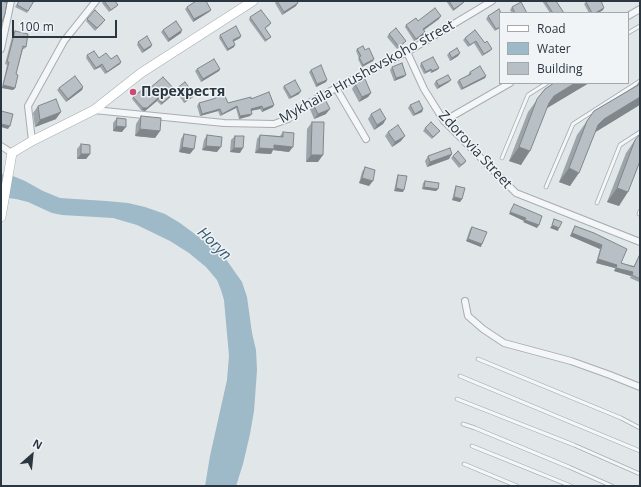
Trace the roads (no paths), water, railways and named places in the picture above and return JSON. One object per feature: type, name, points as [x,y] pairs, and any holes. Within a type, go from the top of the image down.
[{"type":"street","points":[[1,49],[11,1]]},
{"type":"street","points":[[32,141],[28,106],[64,40],[96,1]]},
{"type":"street","points":[[1,217],[12,153],[32,141],[94,110],[142,73],[253,1]]},
{"type":"street","name":"Mykhaila Hrushevskoho street","points":[[94,110],[224,123],[274,124],[288,119],[300,108],[406,52],[492,1]]},
{"type":"street","points":[[629,16],[639,11]]},
{"type":"street","name":"Zdorovia Street","points":[[406,52],[424,89],[444,121],[516,193],[640,242]]},
{"type":"street","points":[[444,121],[508,84]]},
{"type":"street","points":[[336,88],[366,139]]},
{"type":"street","points":[[1,146],[12,153]]},
{"type":"street","points":[[465,301],[468,316],[482,330],[504,343],[571,361],[610,374],[640,387]]},
{"type":"lane","points":[[629,32],[640,26]]},
{"type":"lane","points":[[546,187],[573,124],[640,81]]},
{"type":"lane","points":[[502,158],[528,95],[546,84]]},
{"type":"lane","points":[[597,203],[620,145],[640,132]]},
{"type":"lane","points":[[478,359],[621,418],[640,428]]},
{"type":"lane","points":[[460,376],[640,451]]},
{"type":"lane","points":[[457,399],[574,445],[640,474]]},
{"type":"lane","points":[[462,424],[475,428],[612,486]]},
{"type":"lane","points":[[472,446],[571,486]]},
{"type":"lane","points":[[464,464],[517,486]]},
{"type":"water","points":[[1,174],[13,176],[60,198],[128,203],[165,214],[180,223],[223,255],[242,282],[247,297],[256,350],[257,370],[254,411],[243,464],[236,486],[205,486],[210,456],[227,380],[229,356],[224,300],[217,280],[206,267],[189,253],[170,241],[137,225],[113,218],[52,213],[28,202],[1,197]]},
{"type":"place","name":"Перехрестя","points":[[133,92]]},
{"type":"water label","name":"Horyn","points":[[214,244]]}]
